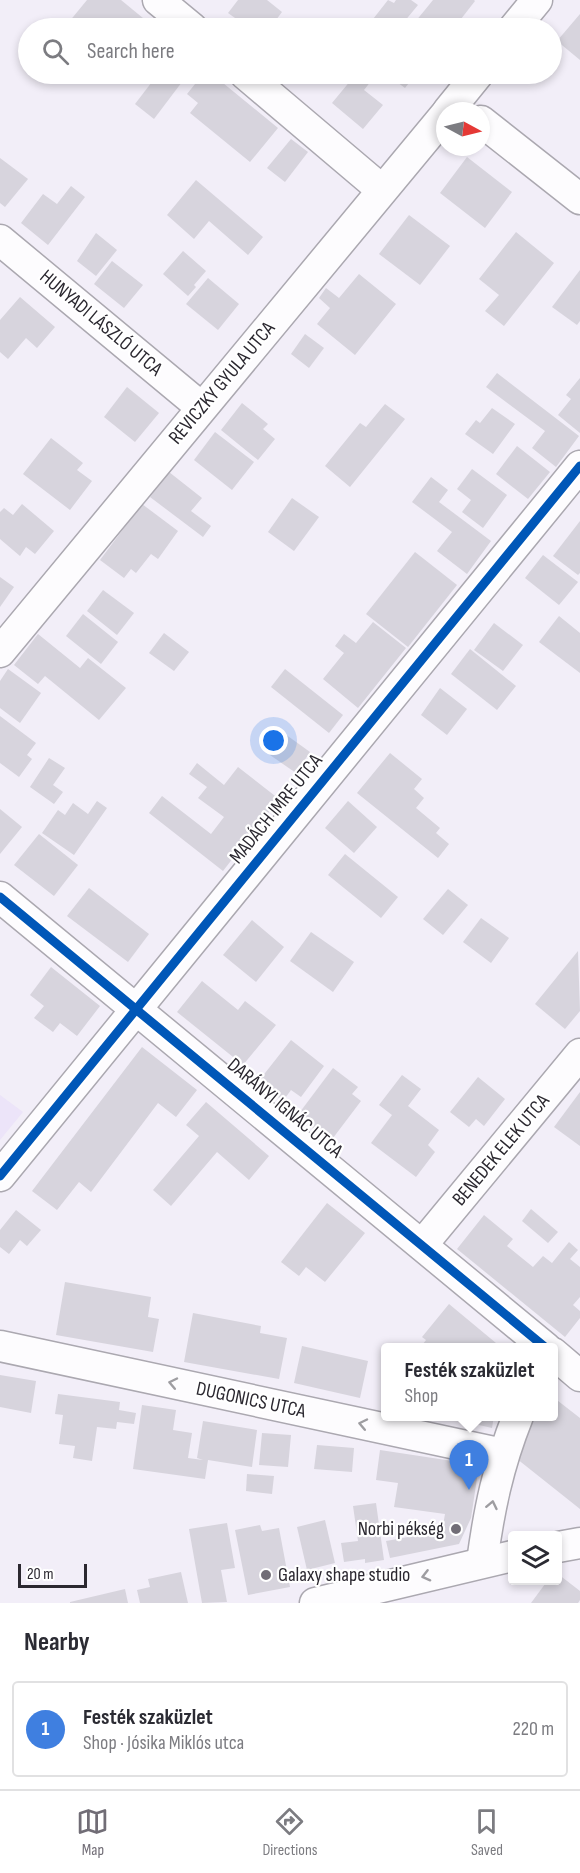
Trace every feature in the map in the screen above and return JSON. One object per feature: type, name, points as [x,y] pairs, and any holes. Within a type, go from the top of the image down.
[{"type":"street","points":[[158,0],[180,18]]},
{"type":"street","points":[[522,18],[537,0]]},
{"type":"street","points":[[257,84],[382,190]]},
{"type":"street","name":"REVICZKY GYULA UTCA","points":[[459,102],[471,84]]},
{"type":"street","points":[[490,128],[580,199]]},
{"type":"street","name":"REVICZKY GYULA UTCA","points":[[0,652],[382,190],[436,130]]},
{"type":"street","name":"HUNYADI LÁSZLÓ UTCA","points":[[5,255],[201,407]]},
{"type":"street","name":"MADÁCH IMRE UTCA","points":[[0,1176],[580,466]]},
{"type":"street","name":"DARÁNYI IGNÁC UTCA","points":[[0,897],[541,1343]]},
{"type":"street","name":"BENEDEK ELEK UTCA","points":[[422,1245],[580,1054]]},
{"type":"street","name":"DUGONICS UTCA","points":[[0,1346],[503,1454]]},
{"type":"street","points":[[558,1357],[580,1376]]},
{"type":"street","points":[[482,1563],[503,1454],[516,1421]]},
{"type":"street","points":[[562,1546],[580,1543]]},
{"type":"street","points":[[315,1603],[508,1557]]},
{"type":"shaded area","points":[[0,1095],[23,1112],[0,1140]]},
{"type":"building","points":[[87,0],[121,0],[143,18],[72,18]]},
{"type":"building","points":[[238,0],[267,0],[282,12],[278,18],[235,18],[228,13]]},
{"type":"building","points":[[388,0],[394,3],[396,0],[411,0],[418,5],[407,18],[374,18]]},
{"type":"building","points":[[433,0],[475,1],[462,18],[418,18]]},
{"type":"building","points":[[580,14],[580,60],[562,45],[562,35]]},
{"type":"building","points":[[150,84],[180,84],[154,119],[135,104]]},
{"type":"building","points":[[195,84],[224,84],[278,128],[250,162],[190,113],[198,103],[187,94]]},
{"type":"building","points":[[348,84],[369,84],[364,90],[383,105],[363,129],[332,103]]},
{"type":"building","points":[[291,139],[308,152],[285,182],[267,168]]},
{"type":"building","points":[[467,157],[512,192],[485,228],[440,193]]},
{"type":"building","points":[[0,158],[28,179],[5,207],[0,203]]},
{"type":"building","points":[[196,180],[263,237],[248,255],[209,221],[194,239],[167,215]]},
{"type":"building","points":[[71,186],[85,197],[48,245],[21,223],[43,194],[57,204]]},
{"type":"building","points":[[409,215],[450,246],[420,285],[379,254]]},
{"type":"building","points":[[516,232],[554,263],[504,326],[485,311],[499,295],[479,279]]},
{"type":"building","points":[[96,233],[117,250],[96,276],[77,261]]},
{"type":"building","points":[[183,251],[206,271],[188,296],[163,274]]},
{"type":"building","points":[[112,261],[143,285],[124,308],[94,284]]},
{"type":"building","points":[[580,270],[580,321],[577,325],[552,307]]},
{"type":"building","points":[[359,274],[396,304],[355,355],[317,324],[330,308],[319,298],[326,288],[339,298]]},
{"type":"building","points":[[208,278],[239,304],[218,330],[186,304]]},
{"type":"building","points":[[20,297],[55,327],[37,348],[26,338],[8,359],[0,352],[0,320]]},
{"type":"building","points":[[305,334],[324,348],[309,368],[291,354]]},
{"type":"building","points":[[497,373],[579,436],[556,467],[532,448],[545,431],[486,387]]},
{"type":"building","points":[[580,378],[580,433],[558,415],[571,399],[566,395]]},
{"type":"building","points":[[127,387],[159,413],[135,442],[104,417]]},
{"type":"building","points":[[242,403],[268,424],[263,429],[275,439],[258,460],[221,430]]},
{"type":"building","points":[[385,404],[405,419],[350,487],[325,466],[360,423],[366,427]]},
{"type":"building","points":[[492,408],[515,424],[493,454],[465,434],[476,420],[480,423]]},
{"type":"building","points":[[215,432],[254,462],[232,490],[194,460]]},
{"type":"building","points":[[51,438],[83,463],[77,470],[92,481],[70,510],[23,474]]},
{"type":"building","points":[[517,446],[550,472],[528,499],[496,474]]},
{"type":"building","points":[[472,469],[507,495],[483,528],[462,512],[471,500],[457,489]]},
{"type":"building","points":[[169,472],[202,498],[191,511],[211,526],[203,537],[150,497]]},
{"type":"building","points":[[431,477],[448,490],[439,502],[491,541],[467,574],[437,551],[452,532],[412,502]]},
{"type":"building","points":[[292,498],[319,517],[294,551],[268,532]]},
{"type":"building","points":[[22,504],[54,531],[35,554],[26,547],[20,556],[0,539],[0,512],[4,508],[13,515]]},
{"type":"building","points":[[142,504],[178,531],[158,559],[151,554],[136,573],[131,569],[124,578],[100,560]]},
{"type":"building","points":[[580,521],[580,573],[578,575],[553,556]]},
{"type":"building","points":[[415,552],[457,585],[408,647],[366,614]]},
{"type":"building","points":[[543,555],[578,582],[559,605],[525,578]]},
{"type":"building","points":[[0,577],[14,587],[0,607]]},
{"type":"building","points":[[103,590],[134,613],[117,635],[87,611]]},
{"type":"building","points":[[83,614],[118,642],[101,664],[66,636]]},
{"type":"building","points":[[559,616],[580,633],[580,673],[539,642]]},
{"type":"building","points":[[373,622],[406,648],[358,708],[323,679],[344,653],[335,646],[344,634],[356,643]]},
{"type":"building","points":[[494,623],[523,645],[503,671],[474,650]]},
{"type":"building","points":[[164,633],[189,652],[174,671],[149,653]]},
{"type":"building","points":[[38,634],[80,668],[88,658],[126,688],[99,720],[45,676],[38,684],[14,665]]},
{"type":"building","points":[[470,649],[516,686],[497,710],[451,674]]},
{"type":"building","points":[[8,669],[41,693],[20,723],[0,708],[0,681]]},
{"type":"building","points":[[285,669],[343,715],[329,733],[271,687]]},
{"type":"building","points":[[440,688],[467,709],[447,735],[421,715]]},
{"type":"building","points":[[0,716],[36,743],[27,755],[32,759],[19,777],[0,763]]},
{"type":"building","points":[[285,734],[310,752],[296,773],[270,755]]},
{"type":"building","points":[[390,753],[422,779],[414,789],[424,798],[416,808],[440,828],[436,833],[449,844],[438,858],[357,793]]},
{"type":"building","points":[[49,758],[65,768],[53,785],[63,792],[54,804],[30,787]]},
{"type":"building","points":[[197,763],[224,785],[238,767],[279,799],[223,871],[149,813],[162,796],[211,834],[224,817],[198,798],[207,787],[189,774]]},
{"type":"building","points":[[97,801],[107,808],[74,855],[42,833],[58,810],[65,815],[73,803],[88,814]]},
{"type":"building","points":[[348,801],[377,827],[354,853],[325,828]]},
{"type":"building","points":[[0,809],[22,827],[0,854]]},
{"type":"building","points":[[39,834],[78,865],[54,896],[14,865]]},
{"type":"building","points":[[345,854],[398,897],[381,918],[328,875]]},
{"type":"building","points":[[89,888],[149,934],[128,962],[67,916]]},
{"type":"building","points":[[448,889],[468,905],[443,935],[423,919]]},
{"type":"building","points":[[481,918],[509,938],[491,963],[463,942]]},
{"type":"building","points":[[252,920],[284,947],[256,982],[223,955]]},
{"type":"building","points":[[311,932],[354,962],[333,992],[290,961]]},
{"type":"building","points":[[578,951],[580,1011],[565,1029],[535,1004]]},
{"type":"building","points":[[51,967],[100,1006],[77,1036],[60,1023],[53,1032],[34,1018],[44,1006],[30,995]]},
{"type":"building","points":[[202,981],[238,1010],[245,1001],[276,1025],[243,1065],[177,1012]]},
{"type":"building","points":[[291,1040],[324,1066],[301,1097],[291,1090],[283,1101],[258,1082]]},
{"type":"building","points":[[142,1047],[197,1090],[176,1117],[158,1103],[91,1192],[79,1182],[57,1210],[32,1191]]},
{"type":"building","points":[[333,1068],[358,1087],[352,1094],[361,1101],[330,1142],[297,1116]]},
{"type":"building","points":[[402,1075],[421,1089],[408,1106],[439,1130],[428,1145],[435,1152],[416,1177],[371,1143],[392,1115],[379,1105]]},
{"type":"building","points":[[478,1077],[505,1099],[484,1126],[476,1119],[469,1127],[450,1112]]},
{"type":"building","points":[[580,1092],[580,1146],[554,1127]]},
{"type":"building","points":[[206,1102],[269,1156],[249,1180],[217,1152],[171,1206],[153,1190],[199,1136],[186,1125]]},
{"type":"building","points":[[327,1203],[365,1233],[325,1282],[306,1267],[299,1276],[281,1262]]},
{"type":"building","points":[[531,1209],[558,1232],[548,1243],[522,1221]]},
{"type":"building","points":[[16,1210],[41,1230],[27,1246],[20,1240],[9,1254],[0,1247],[0,1230]]},
{"type":"building","points":[[484,1215],[513,1239],[507,1246],[533,1267],[543,1256],[552,1263],[569,1242],[578,1250],[570,1259],[580,1267],[580,1297],[573,1305],[580,1311],[580,1318],[565,1337],[457,1249]]},
{"type":"building","points":[[65,1282],[151,1297],[148,1317],[159,1319],[153,1352],[56,1335]]},
{"type":"building","points":[[449,1304],[496,1343],[424,1343],[426,1340],[422,1337]]},
{"type":"building","points":[[193,1313],[261,1326],[260,1333],[287,1338],[279,1379],[184,1362]]},
{"type":"building","points":[[302,1346],[368,1361],[360,1398],[294,1383]]},
{"type":"building","points":[[0,1375],[36,1381],[31,1413],[0,1407]]},
{"type":"building","points":[[58,1394],[120,1402],[119,1410],[136,1413],[134,1424],[117,1422],[116,1429],[97,1427],[92,1461],[73,1458],[75,1446],[59,1444],[63,1415],[55,1414]]},
{"type":"building","points":[[558,1401],[580,1418],[580,1509],[507,1451],[530,1421],[558,1421]]},
{"type":"building","points":[[142,1405],[176,1410],[173,1430],[192,1433],[188,1458],[203,1460],[197,1458],[203,1421],[257,1430],[252,1467],[208,1460],[205,1479],[133,1469]]},
{"type":"building","points":[[462,1421],[493,1421],[492,1428]]},
{"type":"building","points":[[262,1433],[291,1435],[288,1467],[259,1465]]},
{"type":"building","points":[[317,1445],[354,1448],[352,1472],[314,1469]]},
{"type":"building","points":[[380,1450],[479,1465],[471,1518],[459,1544],[390,1558],[386,1541],[442,1531],[445,1514],[394,1507],[398,1483],[376,1480]]},
{"type":"building","points":[[247,1474],[274,1476],[272,1494],[246,1491]]},
{"type":"building","points":[[376,1503],[384,1560],[365,1563],[365,1559],[344,1562],[341,1543],[358,1541],[353,1506]]},
{"type":"building","points":[[325,1520],[335,1563],[307,1570],[297,1527]]},
{"type":"building","points":[[227,1523],[235,1568],[221,1570],[227,1602],[202,1603],[189,1529]]},
{"type":"building","points":[[260,1525],[262,1531],[279,1528],[290,1587],[248,1595],[235,1530]]},
{"type":"building","points":[[181,1572],[188,1603],[140,1603],[137,1590],[150,1587],[148,1579]]},
{"type":"building","points":[[562,1577],[580,1591],[578,1603],[531,1603],[544,1585],[562,1585]]},
{"type":"building","points":[[125,1589],[128,1603],[70,1603],[70,1602]]},
{"type":"cycle path","points":[[0,1176],[580,466]]},
{"type":"cycle path","points":[[0,897],[540,1343]]},
{"type":"place","name":"Festék szaküzlet","points":[[469,1490]]},
{"type":"place","name":"Norbi pékség","points":[[456,1529]]},
{"type":"place","name":"Galaxy shape studio","points":[[266,1575]]}]
